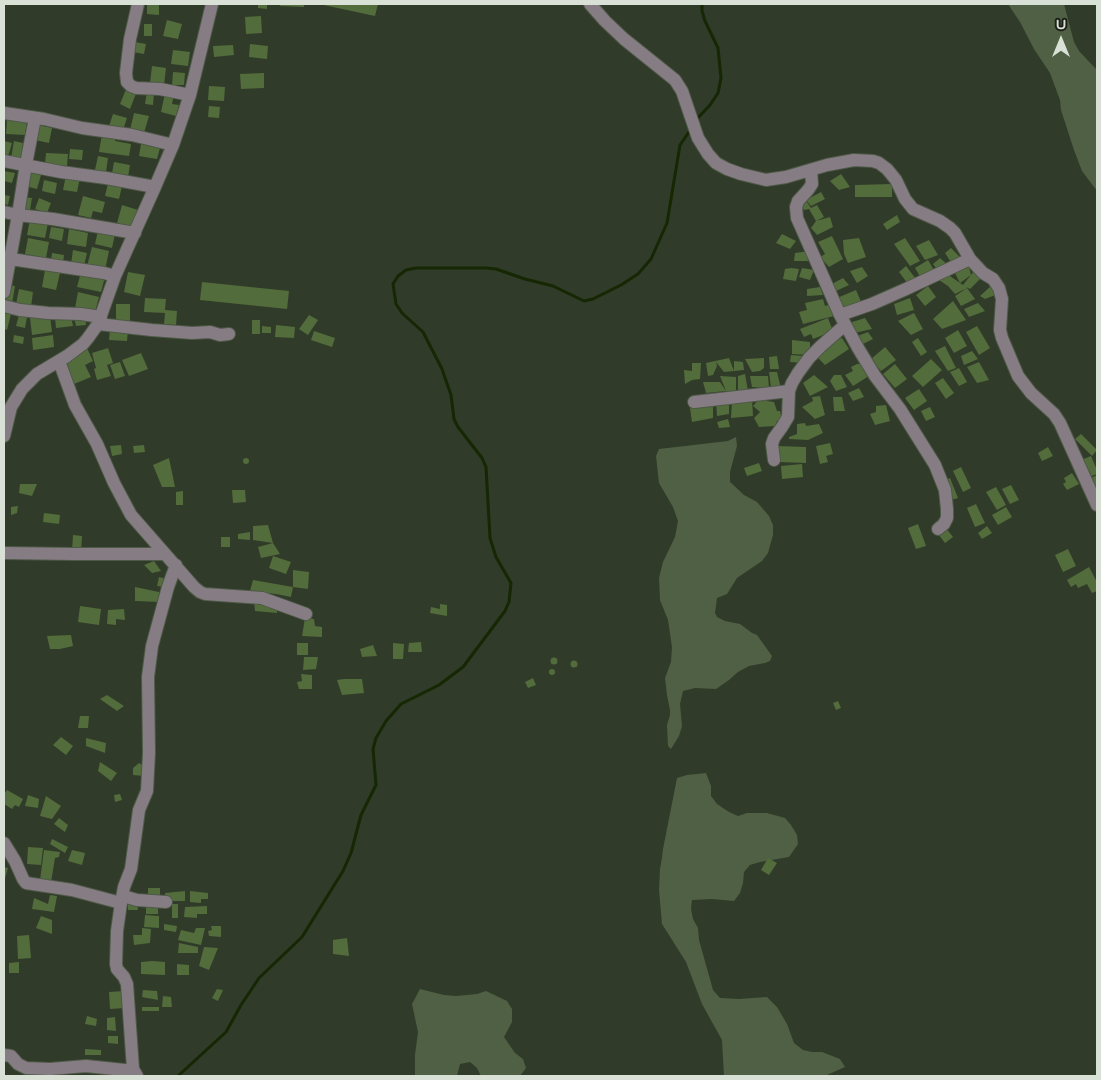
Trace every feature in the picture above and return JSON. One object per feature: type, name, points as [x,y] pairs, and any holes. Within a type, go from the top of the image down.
[{"type":"street","points":[[138,4],[130,39],[126,73],[127,82],[136,88],[190,94]]},
{"type":"street","points":[[4,436],[11,407],[22,389],[37,374],[59,361],[88,338],[100,321],[115,276],[173,145],[190,94],[212,4]]},
{"type":"street","points":[[590,4],[624,39],[675,80],[682,91],[698,138],[716,163],[727,169],[766,180],[786,177],[827,165],[854,160],[873,160],[887,169],[896,180],[909,205],[917,212],[940,221],[950,228],[970,259],[983,273],[993,279],[999,288],[1002,299],[1000,330],[1018,376],[1031,393],[1054,414],[1077,458],[1097,505]]},
{"type":"street","points":[[4,113],[173,145]]},
{"type":"street","points":[[4,292],[7,258],[18,215],[35,118]]},
{"type":"street","points":[[4,161],[155,187]]},
{"type":"street","points":[[811,170],[812,184],[798,201],[796,212],[807,243],[858,348],[875,376],[900,408],[936,465],[945,490],[947,509],[947,518],[938,529]]},
{"type":"street","points":[[4,212],[135,232]]},
{"type":"street","points":[[7,258],[115,276]]},
{"type":"street","points":[[774,460],[772,444],[788,417],[789,391],[792,384],[809,358],[843,320],[970,259]]},
{"type":"street","points":[[4,306],[48,313],[82,314],[100,321],[152,330],[229,334]]},
{"type":"street","points":[[59,361],[75,405],[97,444],[128,510],[139,526],[200,592],[220,596],[262,598],[306,614]]},
{"type":"street","points":[[694,402],[789,391]]},
{"type":"street","points":[[4,553],[165,554]]},
{"type":"street","points":[[4,1055],[11,1056],[18,1064],[26,1068],[50,1069],[86,1066],[136,1074],[127,984],[117,969],[116,964],[117,931],[124,887],[131,868],[139,810],[147,790],[149,753],[148,677],[152,646],[162,604],[176,565]]},
{"type":"street","points":[[4,843],[22,879],[26,883],[122,900],[166,902]]},
{"type":"green space","points":[[1008,4],[1064,4],[1074,42],[1079,51],[1097,70],[1097,191],[1082,171],[1050,73]]},
{"type":"green space","points":[[736,437],[737,446],[730,472],[730,482],[744,495],[757,502],[769,516],[773,525],[773,535],[768,553],[762,561],[737,578],[727,594],[717,598],[715,613],[717,617],[740,624],[757,635],[772,656],[770,661],[749,666],[738,672],[716,689],[695,688],[683,691],[680,704],[682,726],[679,736],[671,749],[668,746],[667,725],[670,710],[665,678],[671,662],[672,647],[668,620],[660,600],[659,578],[663,562],[675,537],[678,521],[673,507],[659,483],[656,456],[659,449],[728,441]]},
{"type":"green space","points":[[706,773],[711,786],[711,796],[717,804],[738,816],[747,813],[767,813],[785,818],[797,835],[798,844],[789,857],[750,865],[744,872],[740,893],[734,901],[692,900],[693,919],[698,928],[699,940],[713,990],[720,998],[767,997],[777,1007],[787,1024],[794,1043],[803,1050],[822,1052],[840,1059],[845,1067],[826,1076],[724,1076],[722,1040],[702,1004],[686,962],[662,924],[659,890],[660,869],[677,778]]},
{"type":"green space","points":[[420,989],[456,996],[486,991],[507,1001],[512,1009],[512,1022],[504,1037],[515,1053],[523,1059],[526,1068],[520,1076],[481,1076],[477,1068],[470,1062],[460,1064],[457,1076],[415,1076],[418,1032],[412,1004]]},
{"type":"building","points":[[147,4],[159,4],[159,15],[147,14]]},
{"type":"building","points":[[258,4],[267,4],[267,9],[258,8]]},
{"type":"building","points":[[280,4],[304,4],[304,7],[280,6]]},
{"type":"building","points":[[319,4],[378,4],[375,16]]},
{"type":"building","points":[[261,16],[262,33],[246,34],[245,17]]},
{"type":"building","points":[[167,20],[182,24],[178,39],[163,36]]},
{"type":"building","points":[[144,24],[152,24],[152,36],[144,36]]},
{"type":"building","points":[[135,42],[146,44],[144,54],[133,52]]},
{"type":"building","points":[[250,44],[268,46],[267,59],[249,57]]},
{"type":"building","points":[[233,45],[234,55],[214,57],[213,46]]},
{"type":"building","points":[[173,50],[190,52],[188,66],[171,64]]},
{"type":"building","points":[[152,66],[166,68],[164,85],[150,83]]},
{"type":"building","points":[[173,72],[185,73],[184,85],[172,85]]},
{"type":"building","points":[[264,73],[264,88],[241,89],[240,74]]},
{"type":"building","points":[[209,86],[225,87],[224,101],[208,100]]},
{"type":"building","points":[[127,87],[137,91],[130,109],[120,104]]},
{"type":"building","points":[[147,92],[154,93],[153,105],[145,104]]},
{"type":"building","points":[[165,93],[174,95],[172,104],[179,105],[176,116],[161,112]]},
{"type":"building","points":[[209,106],[220,107],[219,118],[208,117]]},
{"type":"building","points":[[134,113],[149,116],[144,133],[130,130]]},
{"type":"building","points":[[113,114],[127,118],[123,130],[109,126]]},
{"type":"building","points":[[7,120],[27,121],[25,135],[6,134]]},
{"type":"building","points":[[38,125],[52,128],[49,143],[35,140]]},
{"type":"building","points":[[102,134],[116,136],[115,141],[131,144],[129,156],[99,152]]},
{"type":"building","points":[[4,141],[12,143],[7,160],[4,159]]},
{"type":"building","points":[[14,141],[23,143],[21,159],[11,158]]},
{"type":"building","points":[[141,144],[160,148],[157,159],[139,156]]},
{"type":"building","points":[[70,149],[83,150],[82,160],[69,159]]},
{"type":"building","points":[[46,153],[68,154],[67,166],[45,164]]},
{"type":"building","points":[[98,156],[108,158],[106,172],[95,170]]},
{"type":"building","points":[[114,162],[130,165],[128,177],[112,173]]},
{"type":"building","points":[[4,171],[15,173],[12,183],[4,181]]},
{"type":"building","points":[[29,172],[41,175],[37,189],[25,186]]},
{"type":"building","points":[[841,174],[850,187],[839,190],[830,181]]},
{"type":"building","points":[[66,175],[80,178],[77,192],[63,190]]},
{"type":"building","points":[[44,180],[57,183],[55,194],[42,191]]},
{"type":"building","points":[[108,183],[122,186],[119,199],[105,196]]},
{"type":"building","points":[[892,184],[892,197],[855,197],[855,185]]},
{"type":"building","points":[[821,192],[825,199],[811,206],[806,200]]},
{"type":"building","points":[[4,195],[10,196],[8,205],[4,204]]},
{"type":"building","points":[[83,196],[105,202],[102,213],[93,211],[91,218],[78,215]]},
{"type":"building","points":[[23,197],[32,198],[30,210],[21,209]]},
{"type":"building","points":[[39,198],[51,203],[47,213],[35,209]]},
{"type":"building","points":[[807,202],[811,208],[817,205],[824,217],[816,221],[809,209],[804,210],[800,205]]},
{"type":"building","points":[[122,205],[138,210],[133,228],[117,223]]},
{"type":"building","points":[[897,215],[900,222],[887,230],[883,224]]},
{"type":"building","points":[[830,217],[833,227],[817,235],[811,228],[816,221]]},
{"type":"building","points":[[30,219],[48,223],[45,238],[27,235]]},
{"type":"building","points":[[51,227],[64,229],[62,241],[49,238]]},
{"type":"building","points":[[69,229],[88,233],[86,247],[67,244]]},
{"type":"building","points":[[98,230],[115,234],[112,248],[95,244]]},
{"type":"building","points":[[782,234],[796,241],[790,249],[776,243]]},
{"type":"building","points":[[832,236],[843,259],[829,267],[820,257],[825,254],[818,242]]},
{"type":"building","points":[[28,238],[49,242],[46,258],[25,254]]},
{"type":"building","points":[[859,238],[866,257],[848,263],[844,254],[843,240]]},
{"type":"building","points":[[905,238],[920,261],[910,266],[894,244]]},
{"type":"building","points":[[929,240],[938,255],[925,260],[916,246]]},
{"type":"building","points":[[92,247],[109,251],[105,270],[87,266]]},
{"type":"building","points":[[951,248],[963,260],[952,264],[945,253]]},
{"type":"building","points":[[73,250],[87,253],[84,266],[71,264]]},
{"type":"building","points":[[809,251],[808,261],[794,261],[795,253]]},
{"type":"building","points":[[52,253],[64,255],[63,263],[51,261]]},
{"type":"building","points":[[940,258],[949,266],[939,272],[933,264]]},
{"type":"building","points":[[928,260],[935,272],[922,280],[915,268]]},
{"type":"building","points":[[906,266],[916,279],[908,284],[899,272]]},
{"type":"building","points":[[862,267],[868,276],[857,283],[850,271]]},
{"type":"building","points":[[969,267],[971,275],[960,283],[955,273]]},
{"type":"building","points":[[802,268],[814,270],[810,280],[799,277]]},
{"type":"building","points":[[785,269],[799,269],[796,281],[783,279]]},
{"type":"building","points":[[45,270],[60,273],[56,290],[42,287]]},
{"type":"building","points":[[974,271],[981,278],[970,289],[967,288],[955,294],[939,280],[947,274],[963,285]]},
{"type":"building","points":[[81,272],[105,277],[101,292],[77,287]]},
{"type":"building","points":[[128,272],[145,275],[140,296],[124,292]]},
{"type":"building","points":[[843,278],[849,285],[834,292],[830,285]]},
{"type":"building","points":[[202,282],[289,291],[287,309],[200,300]]},
{"type":"building","points":[[8,285],[15,286],[12,304],[4,303]]},
{"type":"building","points":[[992,285],[998,294],[985,299],[980,296]]},
{"type":"building","points":[[928,286],[936,297],[925,306],[916,295]]},
{"type":"building","points":[[820,287],[823,295],[807,296],[807,289]]},
{"type":"building","points":[[967,288],[975,299],[961,306],[955,296]]},
{"type":"building","points":[[19,289],[33,292],[31,307],[16,304]]},
{"type":"building","points":[[856,290],[862,304],[843,312],[837,298]]},
{"type":"building","points":[[78,292],[99,297],[95,312],[75,308]]},
{"type":"building","points":[[145,298],[166,299],[165,310],[177,311],[176,325],[164,324],[165,313],[144,312]]},
{"type":"building","points":[[910,298],[914,310],[897,315],[894,304]]},
{"type":"building","points":[[823,299],[825,306],[831,304],[834,316],[803,324],[799,312],[807,310],[805,303]]},
{"type":"building","points":[[953,301],[966,320],[942,329],[933,319]]},
{"type":"building","points":[[978,303],[985,311],[969,317],[964,309]]},
{"type":"building","points":[[116,304],[130,304],[130,322],[116,322]]},
{"type":"building","points":[[4,313],[11,314],[7,330],[4,329]]},
{"type":"building","points":[[914,313],[923,329],[911,335],[898,321]]},
{"type":"building","points":[[19,315],[27,317],[25,328],[16,326]]},
{"type":"building","points":[[85,315],[86,325],[76,326],[74,317]]},
{"type":"building","points":[[309,315],[318,320],[308,335],[299,329]]},
{"type":"building","points":[[50,316],[52,332],[32,335],[30,318]]},
{"type":"building","points":[[71,316],[73,326],[56,328],[55,318]]},
{"type":"building","points":[[828,318],[833,331],[813,339],[811,334],[804,337],[800,329]]},
{"type":"building","points":[[865,318],[872,329],[854,333],[849,323]]},
{"type":"building","points":[[252,320],[260,320],[260,334],[252,334]]},
{"type":"building","points":[[276,325],[295,327],[294,338],[275,337]]},
{"type":"building","points":[[262,326],[271,327],[271,333],[262,333]]},
{"type":"building","points":[[977,326],[990,348],[979,355],[966,332]]},
{"type":"building","points":[[110,329],[128,330],[127,341],[109,340]]},
{"type":"building","points":[[958,330],[967,346],[954,353],[945,338]]},
{"type":"building","points":[[314,331],[335,338],[332,347],[311,340]]},
{"type":"building","points":[[868,332],[873,339],[859,346],[855,337]]},
{"type":"building","points":[[14,335],[24,337],[23,344],[13,342]]},
{"type":"building","points":[[53,335],[54,347],[33,350],[32,338]]},
{"type":"building","points":[[842,338],[849,349],[825,365],[816,356],[836,339]]},
{"type":"building","points":[[918,338],[927,352],[921,356],[912,342]]},
{"type":"building","points":[[792,340],[810,342],[810,355],[792,354]]},
{"type":"building","points":[[945,346],[956,368],[948,371],[935,351]]},
{"type":"building","points":[[885,347],[896,360],[881,371],[871,359]]},
{"type":"building","points":[[87,348],[93,361],[85,365],[91,377],[74,384],[63,359]]},
{"type":"building","points":[[108,348],[113,363],[107,365],[111,376],[97,380],[92,353]]},
{"type":"building","points":[[972,351],[978,359],[964,365],[961,356]]},
{"type":"building","points":[[141,353],[148,369],[129,376],[122,360]]},
{"type":"building","points":[[791,355],[804,356],[803,363],[790,362]]},
{"type":"building","points":[[777,356],[779,369],[770,369],[769,357]]},
{"type":"building","points":[[729,358],[734,371],[724,372],[716,362],[717,366],[713,375],[708,376],[706,363]]},
{"type":"building","points":[[764,358],[764,368],[760,371],[752,372],[745,359]]},
{"type":"building","points":[[931,359],[942,370],[923,387],[912,376]]},
{"type":"building","points":[[734,361],[743,362],[744,370],[734,371]]},
{"type":"building","points":[[120,362],[125,376],[115,379],[110,365]]},
{"type":"building","points":[[979,362],[989,380],[977,383],[967,367]]},
{"type":"building","points":[[692,363],[701,363],[700,379],[692,380],[685,384],[684,370],[692,371]]},
{"type":"building","points":[[861,364],[869,376],[853,386],[845,375],[853,371],[851,367]]},
{"type":"building","points":[[895,364],[907,379],[895,388],[883,374]]},
{"type":"building","points":[[959,368],[967,382],[959,386],[950,372]]},
{"type":"building","points":[[769,372],[777,372],[781,389],[771,388]]},
{"type":"building","points":[[745,374],[748,391],[738,391],[738,376]]},
{"type":"building","points":[[814,375],[828,387],[810,396],[803,383]]},
{"type":"building","points":[[834,375],[841,375],[847,387],[836,391],[830,381]]},
{"type":"building","points":[[720,376],[736,377],[736,391],[726,391]]},
{"type":"building","points":[[750,376],[768,376],[769,388],[752,387]]},
{"type":"building","points":[[943,378],[954,393],[946,399],[935,383]]},
{"type":"building","points":[[703,382],[720,382],[726,391],[706,393]]},
{"type":"building","points":[[859,388],[864,397],[853,401],[848,393]]},
{"type":"building","points":[[919,389],[927,401],[914,410],[905,398]]},
{"type":"building","points":[[820,396],[825,415],[815,419],[802,407],[813,401],[812,397]]},
{"type":"building","points":[[833,397],[842,397],[845,411],[834,411]]},
{"type":"building","points":[[752,399],[753,416],[731,418],[732,401]]},
{"type":"building","points":[[759,399],[774,402],[777,411],[780,411],[782,420],[777,421],[775,426],[759,427],[754,418],[760,412],[753,406]]},
{"type":"building","points":[[716,401],[729,402],[729,414],[717,416]]},
{"type":"building","points":[[886,405],[890,421],[875,425],[870,414],[876,412],[876,406]]},
{"type":"building","points":[[713,406],[713,418],[692,422],[690,408]]},
{"type":"building","points":[[930,407],[935,417],[926,421],[921,411]]},
{"type":"building","points":[[728,419],[730,427],[719,428],[717,422]]},
{"type":"building","points":[[805,423],[806,426],[819,424],[823,433],[808,440],[789,439],[789,437],[797,434],[797,424]]},
{"type":"building","points":[[1081,434],[1097,450],[1092,456],[1075,439]]},
{"type":"building","points":[[830,443],[833,454],[826,456],[828,462],[820,464],[816,446]]},
{"type":"building","points":[[121,445],[122,454],[112,456],[110,446]]},
{"type":"building","points":[[144,445],[145,452],[134,453],[133,446]]},
{"type":"building","points":[[778,446],[806,447],[806,463],[778,462]]},
{"type":"building","points":[[1048,447],[1053,456],[1042,461],[1038,453]]},
{"type":"building","points":[[1091,456],[1097,474],[1089,477],[1081,460]]},
{"type":"building","points":[[169,458],[175,487],[162,487],[153,465]]},
{"type":"building","points":[[246,458],[249,461],[246,464],[243,461]]},
{"type":"building","points":[[759,463],[762,471],[747,476],[744,468]]},
{"type":"building","points":[[802,464],[803,477],[782,479],[781,466]]},
{"type":"building","points":[[961,467],[971,488],[963,492],[953,471]]},
{"type":"building","points":[[1072,473],[1079,484],[1067,490],[1063,484],[1066,482],[1064,478]]},
{"type":"building","points":[[1097,475],[1097,493],[1091,478]]},
{"type":"building","points":[[950,478],[958,498],[951,500],[944,481]]},
{"type":"building","points":[[20,484],[37,484],[32,496],[19,493]]},
{"type":"building","points":[[1011,485],[1019,500],[1010,504],[1002,489]]},
{"type":"building","points":[[996,487],[1006,505],[997,510],[986,492]]},
{"type":"building","points":[[232,490],[245,490],[246,502],[233,503]]},
{"type":"building","points":[[183,491],[183,505],[176,505],[176,492]]},
{"type":"building","points":[[976,504],[985,523],[975,527],[967,508]]},
{"type":"building","points":[[18,506],[17,513],[11,515],[11,507]]},
{"type":"building","points":[[1006,507],[1012,517],[998,525],[992,515]]},
{"type":"building","points":[[44,513],[60,515],[59,524],[43,522]]},
{"type":"building","points":[[918,524],[926,546],[916,549],[908,528]]},
{"type":"building","points":[[268,525],[273,543],[253,540],[253,526]]},
{"type":"building","points":[[987,526],[992,533],[982,539],[978,533]]},
{"type":"building","points":[[946,528],[953,537],[945,543],[938,534]]},
{"type":"building","points":[[250,532],[250,540],[238,539],[238,534]]},
{"type":"building","points":[[73,535],[82,536],[81,551],[72,551]]},
{"type":"building","points":[[221,537],[230,537],[230,547],[221,547]]},
{"type":"building","points":[[273,543],[280,554],[261,558],[258,547]]},
{"type":"building","points":[[1068,549],[1076,566],[1063,572],[1055,555]]},
{"type":"building","points":[[273,556],[291,562],[286,574],[269,568]]},
{"type":"building","points":[[154,561],[161,571],[152,573],[144,565]]},
{"type":"building","points":[[1089,567],[1097,582],[1097,591],[1092,593],[1087,584],[1078,588],[1076,584],[1071,587],[1067,580]]},
{"type":"building","points":[[293,570],[309,572],[308,589],[293,587]]},
{"type":"building","points":[[159,577],[167,579],[164,587],[157,586]]},
{"type":"building","points":[[253,580],[293,587],[291,597],[250,591]]},
{"type":"building","points":[[135,587],[159,592],[159,602],[135,601]]},
{"type":"building","points":[[254,600],[277,606],[277,613],[255,611]]},
{"type":"building","points":[[440,604],[447,605],[447,616],[430,613],[431,607],[440,609]]},
{"type":"building","points":[[80,606],[101,609],[99,625],[78,622]]},
{"type":"building","points":[[124,609],[125,620],[116,619],[116,625],[107,624],[108,610]]},
{"type":"building","points":[[305,618],[314,619],[315,626],[322,627],[322,637],[302,636]]},
{"type":"building","points":[[71,635],[73,646],[50,649],[47,636]]},
{"type":"building","points":[[421,642],[422,652],[408,652],[409,643]]},
{"type":"building","points":[[297,643],[308,643],[308,655],[297,655]]},
{"type":"building","points":[[393,643],[404,644],[403,659],[393,659]]},
{"type":"building","points":[[373,645],[377,656],[362,657],[360,649]]},
{"type":"building","points":[[304,657],[318,657],[316,669],[303,670]]},
{"type":"building","points":[[554,657],[558,661],[554,665],[550,661]]},
{"type":"building","points":[[574,661],[577,664],[574,667],[571,664]]},
{"type":"building","points":[[552,669],[555,672],[552,675],[549,672]]},
{"type":"building","points":[[301,674],[312,675],[312,689],[299,689],[297,682],[302,681]]},
{"type":"building","points":[[533,678],[536,685],[528,688],[525,682]]},
{"type":"building","points":[[362,679],[364,693],[342,695],[337,680]]},
{"type":"building","points":[[107,695],[124,706],[117,711],[100,699]]},
{"type":"building","points":[[838,701],[841,708],[836,710],[833,703]]},
{"type":"building","points":[[80,716],[89,716],[88,728],[78,728]]},
{"type":"building","points":[[61,737],[73,746],[66,755],[53,745]]},
{"type":"building","points":[[86,738],[106,743],[105,753],[86,746]]},
{"type":"building","points":[[100,762],[117,773],[111,781],[98,771]]},
{"type":"building","points":[[139,763],[145,767],[144,776],[133,775],[133,768]]},
{"type":"building","points":[[7,790],[23,799],[19,807],[15,805],[12,809],[4,804],[4,794]]},
{"type":"building","points":[[120,794],[122,800],[115,802],[114,795]]},
{"type":"building","points":[[28,795],[39,799],[38,808],[25,806]]},
{"type":"building","points":[[46,796],[61,806],[52,819],[40,816]]},
{"type":"building","points":[[59,818],[68,825],[65,832],[54,824]]},
{"type":"building","points":[[52,839],[68,847],[65,853],[50,844]]},
{"type":"building","points":[[28,847],[43,848],[41,865],[27,864]]},
{"type":"building","points":[[44,850],[60,852],[59,857],[55,858],[51,882],[40,880]]},
{"type":"building","points":[[72,850],[85,853],[82,865],[68,861]]},
{"type":"building","points":[[768,858],[777,863],[769,875],[761,870]]},
{"type":"building","points":[[4,867],[8,868],[4,882]]},
{"type":"building","points":[[148,888],[160,888],[160,896],[148,896]]},
{"type":"building","points":[[185,891],[185,901],[165,901],[165,893]]},
{"type":"building","points":[[190,891],[208,893],[208,899],[201,899],[201,903],[190,902]]},
{"type":"building","points":[[50,895],[57,896],[54,912],[32,909],[34,898],[48,904]]},
{"type":"building","points":[[128,903],[137,903],[138,910],[128,910]]},
{"type":"building","points":[[172,904],[178,904],[178,918],[172,918]]},
{"type":"building","points":[[207,906],[207,914],[197,914],[197,918],[184,917],[185,907]]},
{"type":"building","points":[[146,907],[158,907],[158,914],[146,914]]},
{"type":"building","points":[[145,915],[159,916],[159,928],[144,927]]},
{"type":"building","points":[[41,916],[52,920],[52,934],[36,928]]},
{"type":"building","points":[[164,924],[177,926],[176,932],[164,930]]},
{"type":"building","points":[[211,926],[221,926],[221,937],[209,936],[208,931],[212,930]]},
{"type":"building","points":[[142,928],[151,929],[150,943],[134,945],[133,935],[142,935]]},
{"type":"building","points":[[196,928],[205,928],[201,945],[178,940],[181,930],[194,933]]},
{"type":"building","points":[[29,935],[31,958],[18,959],[17,936]]},
{"type":"building","points":[[347,938],[349,956],[333,954],[333,940]]},
{"type":"building","points":[[179,943],[198,947],[198,953],[178,953]]},
{"type":"building","points":[[204,947],[218,948],[209,970],[199,966]]},
{"type":"building","points":[[19,962],[19,973],[9,973],[9,963]]},
{"type":"building","points":[[141,962],[165,962],[165,975],[141,974]]},
{"type":"building","points":[[177,964],[189,965],[189,975],[177,975]]},
{"type":"building","points":[[217,989],[223,990],[218,1001],[212,998]]},
{"type":"building","points":[[143,990],[157,991],[158,1000],[142,997]]},
{"type":"building","points":[[124,991],[125,1008],[110,1009],[109,992]]},
{"type":"building","points":[[163,996],[171,997],[172,1007],[162,1007]]},
{"type":"building","points":[[142,1007],[159,1007],[159,1011],[142,1011]]},
{"type":"building","points":[[87,1016],[97,1019],[96,1026],[85,1024]]},
{"type":"building","points":[[115,1017],[116,1031],[107,1030],[107,1018]]},
{"type":"building","points":[[108,1036],[118,1036],[118,1044],[108,1043]]},
{"type":"building","points":[[85,1049],[101,1050],[101,1055],[85,1055]]},
{"type":"building","points":[[24,1070],[41,1070],[42,1076],[25,1076]]},
{"type":"waterway","points":[[695,121],[718,93],[721,78],[718,48],[705,21],[702,4]]},
{"type":"waterway","points":[[178,1076],[226,1032],[259,978],[302,937],[343,871],[351,853],[361,815],[376,785],[373,749],[376,738],[386,721],[401,704],[439,685],[463,667],[505,611],[509,602],[511,583],[496,557],[490,538],[486,467],[482,458],[458,427],[454,419],[451,395],[442,369],[423,332],[402,313],[396,304],[393,284],[398,276],[406,270],[416,268],[486,268],[496,269],[553,286],[584,301],[593,299],[621,285],[638,274],[651,259],[667,223],[680,145],[691,129]]}]
